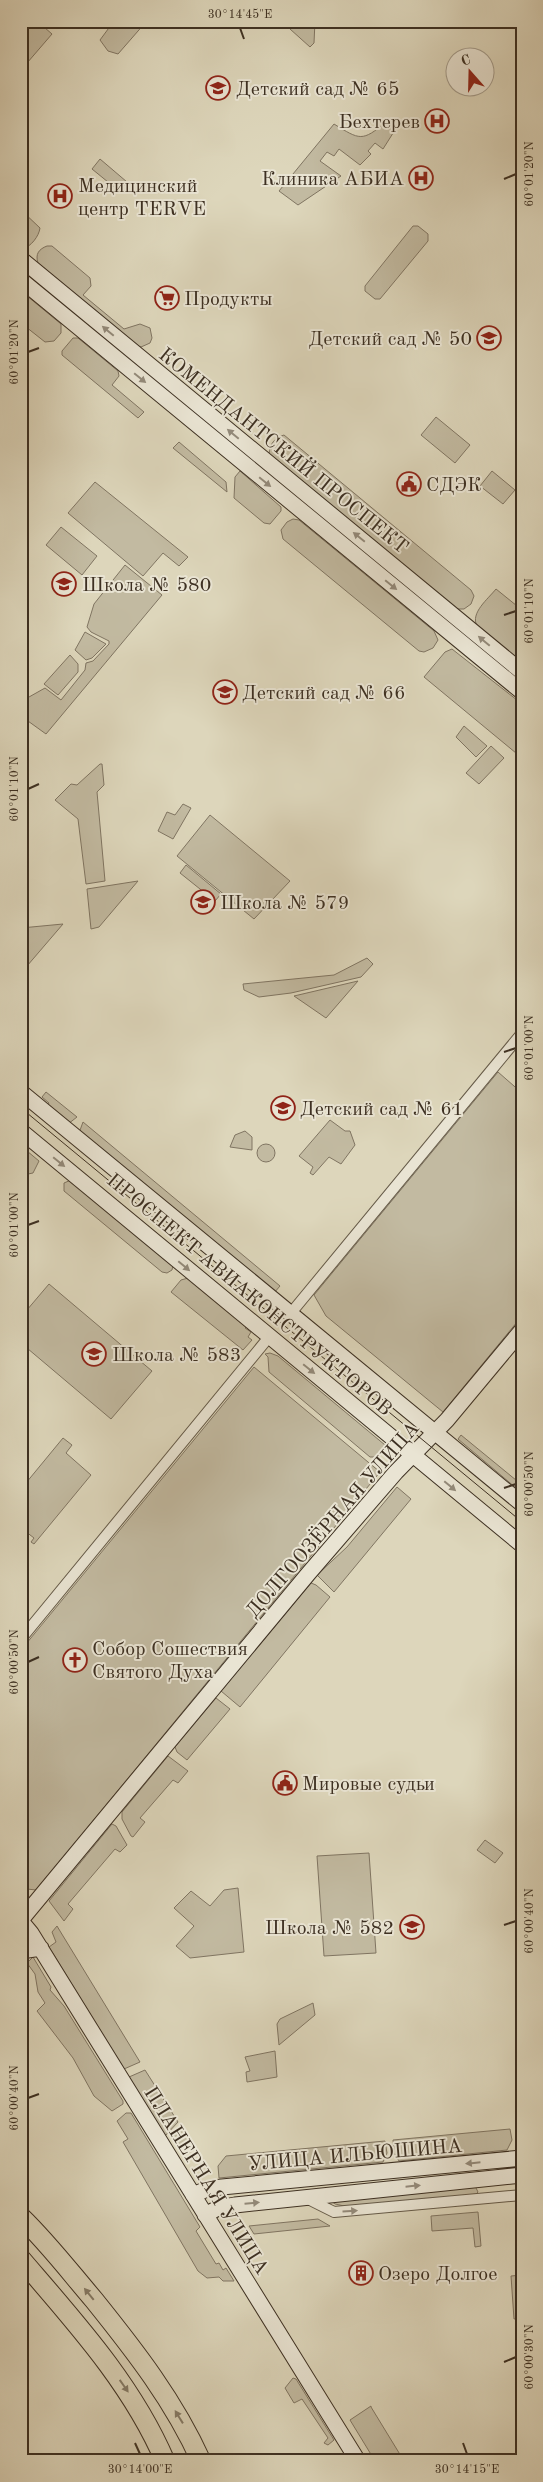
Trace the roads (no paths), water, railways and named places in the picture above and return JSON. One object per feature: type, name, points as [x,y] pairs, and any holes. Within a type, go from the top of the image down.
[{"type":"highway","points":[[21,2217],[44,2239],[154,2377],[187,2430],[200,2461]]},
{"type":"highway","points":[[21,2259],[102,2354],[128,2392],[157,2442],[165,2461]]},
{"type":"main road","name":"КОМЕНДАНТСКИЙ ПРОСПЕКТ","points":[[21,259],[522,672]]},
{"type":"main road","name":"КОМЕНДАНТСКИЙ ПРОСПЕКТ","points":[[21,280],[522,692]]},
{"type":"main road","name":"ПРОСПЕКТ АВИАКОНСТРУКТОРОВ","points":[[21,1092],[522,1504]]},
{"type":"main road","name":"ПРОСПЕКТ АВИАКОНСТРУКТОРОВ","points":[[21,1131],[522,1545]]},
{"type":"main road","name":"ДОЛГООЗЁРНАЯ УЛИЦА","points":[[21,1921],[304,1579],[412,1454],[435,1432],[522,1330]]},
{"type":"main road","name":"ПЛАНЕРНАЯ УЛИЦА","points":[[21,1921],[41,1948],[358,2461]]},
{"type":"main road","points":[[21,1951],[41,1948]]},
{"type":"main road","name":"УЛИЦА ИЛЬЮШИНА","points":[[193,2195],[207,2189],[222,2186],[522,2158]]},
{"type":"main road","name":"УЛИЦА ИЛЬЮШИНА","points":[[205,2215],[218,2208],[235,2205],[522,2175]]},
{"type":"street","points":[[291,1313],[522,1033]]},
{"type":"street","points":[[21,1639],[270,1337]]},
{"type":"street","points":[[502,2177],[504,2196]]},
{"type":"street","points":[[305,2198],[334,2212],[522,2195]]},
{"type":"tram line","points":[[21,1108],[522,1522]]},
{"type":"place","name":"Детский сад № 65","points":[[218,88]]},
{"type":"place","name":"Бехтерев","points":[[437,121]]},
{"type":"place","name":"Клиника АБИА","points":[[421,178]]},
{"type":"place","name":"Медицинский центр TERVE","points":[[60,196]]},
{"type":"place","name":"Продукты","points":[[167,298]]},
{"type":"place","name":"Детский сад № 50","points":[[489,338]]},
{"type":"place","name":"СДЭК","points":[[409,484]]},
{"type":"place","name":"Школа № 580","points":[[64,584]]},
{"type":"place","name":"Детский сад № 66","points":[[225,692]]},
{"type":"place","name":"Школа № 579","points":[[203,902]]},
{"type":"place","name":"Детский сад № 61","points":[[283,1108]]},
{"type":"place","name":"Школа № 583","points":[[94,1354]]},
{"type":"place","name":"Собор Сошествия Святого Духа","points":[[75,1660]]},
{"type":"place","name":"Мировые судьи","points":[[285,1783]]},
{"type":"place","name":"Школа № 582","points":[[412,1927]]},
{"type":"place","name":"Озеро Долгое","points":[[361,2273]]}]
